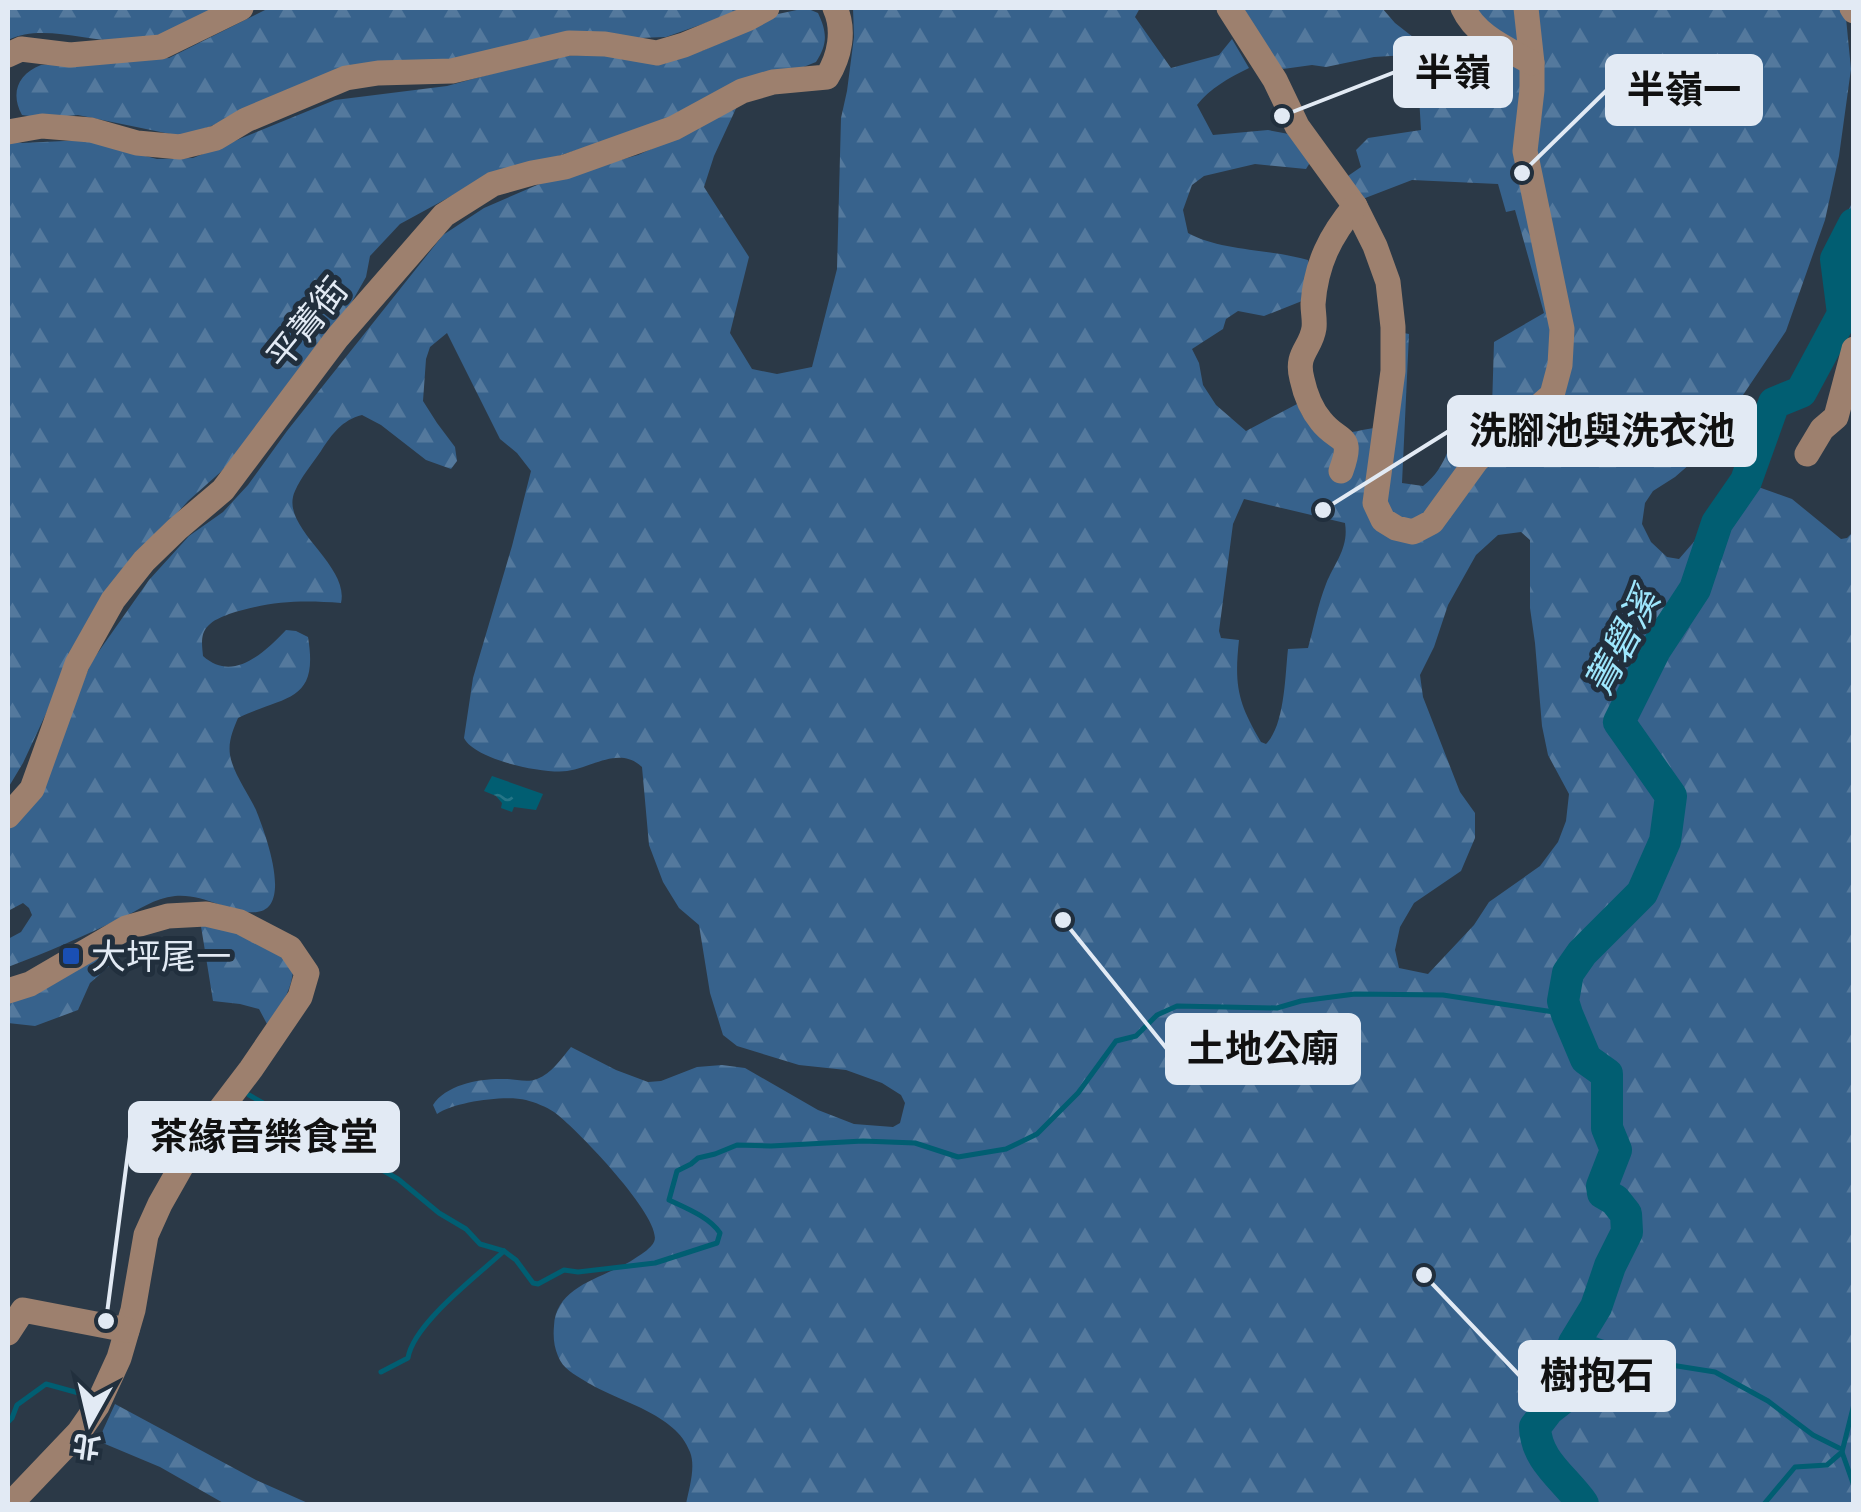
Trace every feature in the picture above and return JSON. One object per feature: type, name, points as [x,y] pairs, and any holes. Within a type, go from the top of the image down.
[{"type":"street","points":[[8,55],[21,49],[70,55],[161,47],[241,8]]},
{"type":"street","points":[[8,132],[42,126],[91,130],[137,143],[180,147],[216,138],[246,120],[346,78],[452,71],[569,43],[657,52],[684,45],[767,8]]},
{"type":"street","name":"平菁街","points":[[8,816],[32,789],[78,664],[114,600],[144,561],[223,490],[338,338],[444,216],[493,184],[565,167],[674,128],[742,90],[773,82],[828,77],[837,61],[840,43],[840,19],[835,8]]},
{"type":"street","points":[[1229,8],[1275,80],[1297,126],[1355,206],[1388,282],[1393,370],[1375,503],[1383,520],[1413,532],[1432,522],[1477,460],[1552,395],[1560,365],[1562,328],[1525,151],[1532,90],[1526,8]]},
{"type":"street","points":[[1463,8],[1479,32],[1532,63]]},
{"type":"street","points":[[1341,471],[1346,450],[1344,439],[1319,419],[1306,395],[1298,360],[1314,330],[1313,303],[1322,257],[1355,206]]},
{"type":"street","points":[[1807,454],[1822,429],[1836,417],[1854,349]]},
{"type":"street","points":[[8,990],[30,984],[126,928],[168,916],[206,914],[240,922],[290,948],[306,974],[300,997],[194,1144],[160,1204],[146,1234],[127,1330],[110,1382],[97,1406],[79,1432],[14,1504]]},
{"type":"street","points":[[8,1333],[23,1310],[127,1330]]},
{"type":"green space","points":[[8,8],[220,8],[161,34],[110,41],[50,33],[8,40]]},
{"type":"green space","points":[[269,8],[743,8],[666,37],[456,62],[270,100],[180,136],[78,115],[22,115],[18,107],[18,85],[41,65],[169,58]]},
{"type":"green space","points":[[806,8],[818,13],[824,32],[823,49],[816,62],[666,122],[479,181],[400,224],[370,256],[366,277],[345,314],[233,461],[161,531],[50,705],[8,788],[8,140],[85,140],[157,159],[193,158],[335,100],[447,86],[556,56],[702,51],[778,14]]},
{"type":"green space","points":[[853,8],[1140,8],[1135,17],[1171,68],[1219,55],[1232,39],[1249,68],[1214,88],[1197,105],[1213,135],[1268,130],[1294,135],[1311,161],[1306,169],[1255,164],[1204,176],[1192,185],[1183,210],[1188,233],[1215,243],[1308,260],[1312,276],[1307,299],[1264,316],[1238,311],[1226,319],[1223,329],[1192,349],[1203,385],[1216,405],[1246,431],[1297,404],[1319,432],[1338,434],[1374,428],[1388,330],[1409,334],[1402,483],[1423,486],[1444,460],[1460,407],[1492,408],[1494,342],[1544,313],[1515,210],[1506,212],[1498,184],[1412,180],[1360,200],[1345,178],[1361,167],[1356,150],[1368,138],[1421,130],[1417,63],[1407,55],[1283,69],[1257,42],[1239,8],[1382,8],[1436,55],[1468,66],[1460,93],[1492,97],[1516,48],[1473,8],[1845,8],[1851,69],[1839,156],[1825,220],[1786,331],[1706,450],[1653,491],[1645,503],[1642,524],[1651,542],[1667,557],[1679,559],[1698,537],[1709,512],[1729,491],[1750,484],[1792,499],[1841,539],[1853,532],[1853,1504],[686,1504],[692,1464],[683,1439],[659,1418],[569,1371],[560,1361],[554,1342],[557,1312],[573,1291],[644,1253],[653,1244],[654,1231],[646,1214],[597,1153],[548,1108],[505,1098],[467,1103],[437,1114],[433,1105],[447,1092],[476,1081],[537,1079],[571,1047],[648,1082],[697,1067],[745,1068],[818,1110],[854,1124],[893,1127],[900,1123],[905,1103],[901,1095],[882,1083],[846,1070],[799,1065],[737,1046],[723,1035],[710,993],[699,925],[679,908],[663,882],[649,845],[642,767],[625,758],[615,758],[567,771],[527,768],[481,753],[464,738],[473,678],[531,471],[500,439],[447,333],[430,347],[423,401],[455,447],[457,461],[451,469],[426,460],[362,415],[349,420],[334,433],[304,475],[292,505],[304,532],[335,574],[341,588],[341,603],[258,606],[218,619],[204,633],[203,656],[226,667],[247,662],[286,630],[308,637],[310,658],[303,686],[284,700],[238,718],[230,740],[237,776],[256,810],[270,850],[275,883],[268,907],[248,912],[197,898],[167,897],[8,967],[8,939],[21,932],[32,915],[23,903],[8,911],[8,824],[60,735],[92,661],[149,580],[189,536],[223,512],[248,485],[443,235],[484,208],[551,179],[638,155],[695,129],[739,102],[704,187],[749,257],[730,333],[752,369],[777,374],[812,367],[837,269],[841,118],[854,37]],"holes":[[[1244,499],[1345,523],[1346,532],[1323,592],[1308,648],[1288,649],[1281,712],[1266,744],[1253,728],[1240,694],[1239,640],[1221,638],[1219,631],[1233,524]],[[1521,532],[1530,540],[1530,608],[1542,726],[1548,755],[1569,794],[1566,821],[1558,842],[1540,866],[1489,902],[1474,925],[1428,974],[1399,968],[1395,950],[1400,927],[1414,903],[1461,871],[1475,838],[1475,813],[1460,792],[1423,697],[1420,675],[1448,605],[1476,555],[1498,535]]]},
{"type":"green space","points":[[1853,201],[1854,299],[1828,293],[1825,282],[1831,246]]},
{"type":"green space","points":[[200,920],[265,942],[293,967],[288,990],[267,1024],[259,1009],[213,1001]]},
{"type":"green space","points":[[118,940],[123,945],[121,956],[90,983],[78,1010],[35,1026],[8,1023],[8,996]]},
{"type":"green space","points":[[115,1404],[256,1480],[310,1504],[225,1504],[160,1467],[98,1441]]},
{"type":"water","points":[[492,776],[543,794],[536,810],[514,807],[512,812],[501,808],[496,796],[484,791]]},
{"type":"waterway","name":"菁礐溪","points":[[1583,1504],[1540,1450],[1535,1427],[1548,1410],[1571,1392],[1569,1361],[1574,1343],[1596,1307],[1627,1232],[1626,1214],[1603,1193],[1602,1186],[1616,1150],[1607,1128],[1607,1074],[1586,1059],[1563,1001],[1568,973],[1582,953],[1642,893],[1665,841],[1671,796],[1619,722],[1655,650],[1695,589],[1717,523],[1746,481],[1774,403],[1801,392],[1843,314],[1836,259],[1854,224]]},
{"type":"waterway","points":[[249,1095],[398,1179],[439,1213],[466,1229],[480,1244],[504,1251],[538,1284],[564,1270],[578,1272],[655,1263],[717,1243],[720,1233],[710,1222],[669,1200],[677,1171],[698,1158],[737,1145],[915,1143],[958,1157],[1006,1149],[1037,1134],[1078,1093],[1116,1041],[1136,1036],[1157,1015],[1177,1006],[1277,1008],[1355,994],[1443,995],[1567,1014]]},
{"type":"waterway","points":[[381,1372],[408,1358],[421,1330],[504,1251]]},
{"type":"waterway","points":[[1579,1334],[1671,1365],[1715,1372],[1839,1448]]},
{"type":"waterway","points":[[8,1422],[17,1405],[46,1384],[86,1395]]},
{"type":"waterway","points":[[1764,1504],[1795,1467],[1827,1465],[1842,1452],[1854,1404]]},
{"type":"waterway","points":[[1842,1452],[1854,1486]]},
{"type":"place","name":"半嶺","points":[[1282,116]]},
{"type":"place","name":"半嶺一","points":[[1522,173]]},
{"type":"place","name":"洗腳池與洗衣池","points":[[1323,510]]},
{"type":"place","name":"土地公廟","points":[[1063,920]]},
{"type":"place","name":"大坪尾一","points":[[71,956]]},
{"type":"place","name":"樹抱石","points":[[1424,1275]]},
{"type":"place","name":"茶緣音樂食堂","points":[[106,1321]]}]
